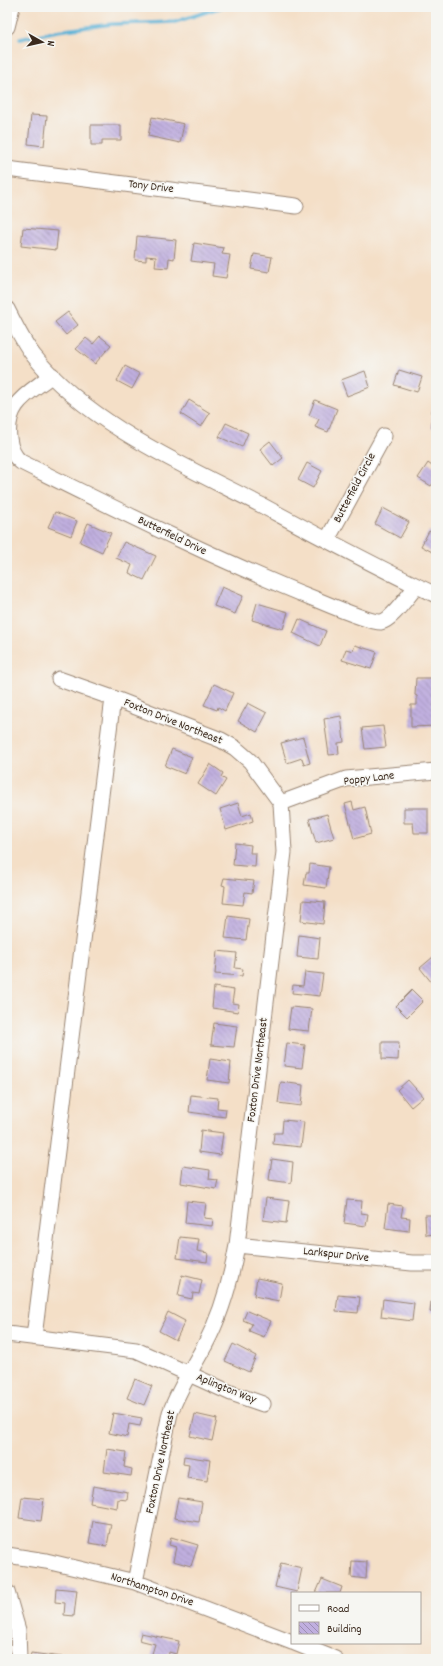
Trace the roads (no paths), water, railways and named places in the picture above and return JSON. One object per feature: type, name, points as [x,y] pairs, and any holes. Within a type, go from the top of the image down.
[{"type":"street","points":[[7,27],[12,7]]},
{"type":"street","name":"Tony Drive","points":[[7,169],[296,206]]},
{"type":"street","points":[[7,309],[18,332],[34,356],[52,375],[93,412],[149,447],[436,595]]},
{"type":"street","name":"Butterfield Drive","points":[[52,375],[22,398],[12,410],[9,420],[9,443],[17,458],[21,462],[262,578],[335,607],[380,622],[389,619],[408,594],[417,586]]},
{"type":"street","name":"Butterfield Circle","points":[[327,540],[384,436]]},
{"type":"street","name":"Foxton Drive Northeast","points":[[58,679],[113,698],[221,740],[230,745],[250,761],[281,803],[284,852],[237,1245],[231,1277],[223,1306],[206,1343],[175,1398],[170,1413],[134,1582]]},
{"type":"street","points":[[34,1337],[113,698]]},
{"type":"street","name":"Poppy Lane","points":[[281,803],[346,779],[436,771]]},
{"type":"street","name":"Larkspur Drive","points":[[237,1245],[412,1263],[436,1263]]},
{"type":"street","name":"Aplington Way","points":[[7,1334],[136,1350],[157,1358],[231,1393],[263,1404]]},
{"type":"street","name":"Northampton Drive","points":[[7,1555],[46,1561],[134,1582],[291,1642]]},
{"type":"street","points":[[7,1592],[18,1630],[18,1659]]},
{"type":"street","points":[[298,1644],[335,1659]]},
{"type":"waterway","points":[[20,39],[57,31],[112,24],[175,22],[222,7]]}]
